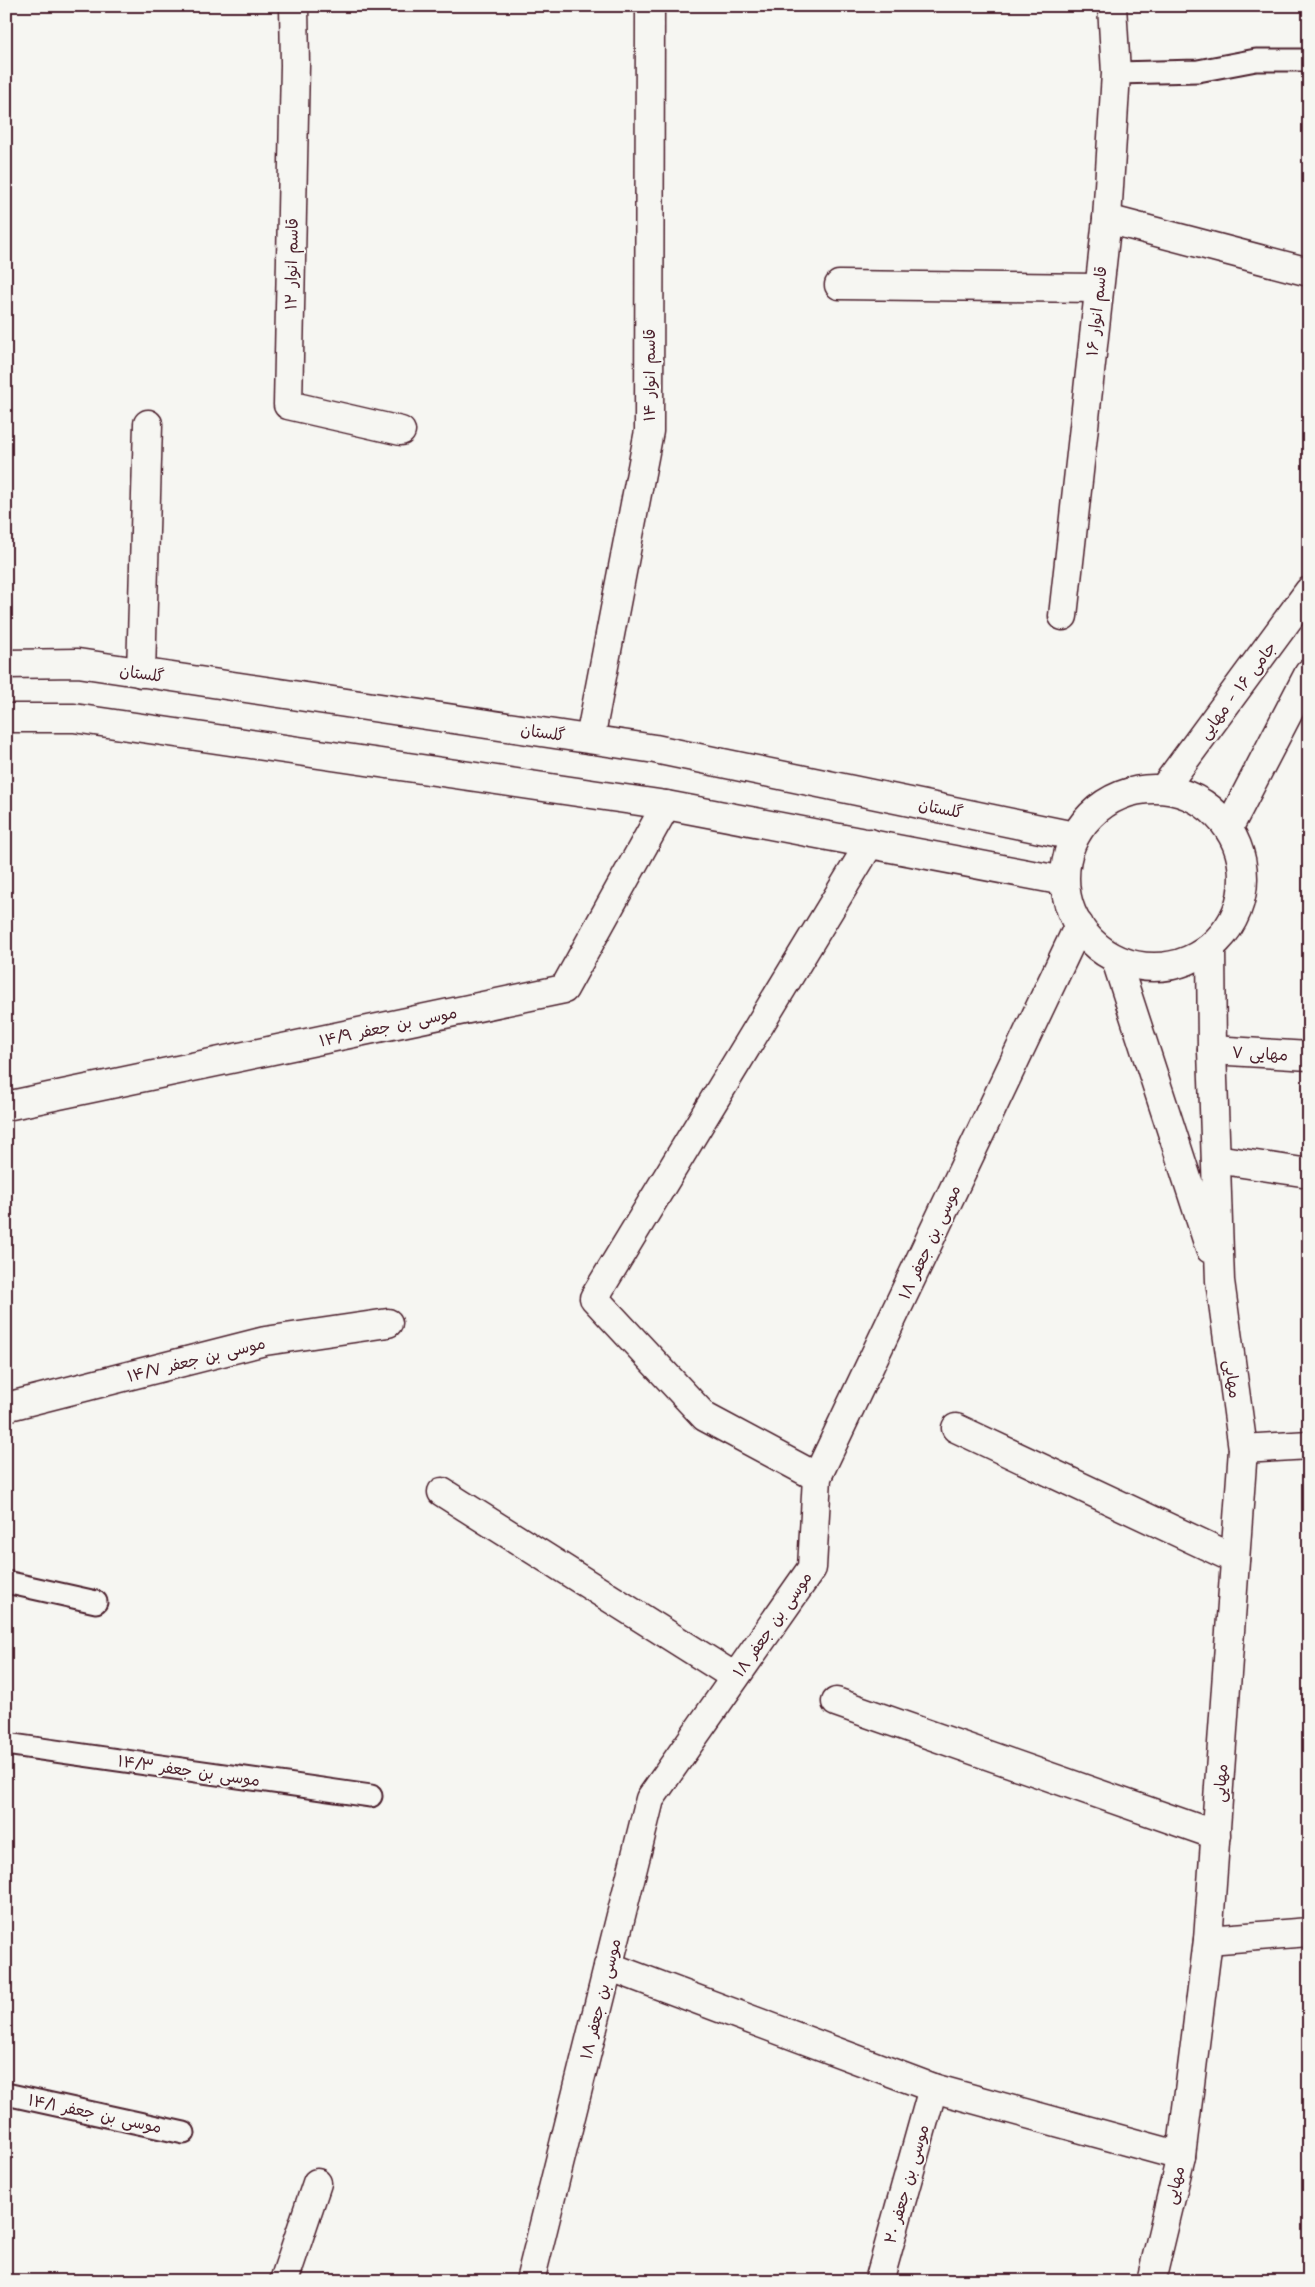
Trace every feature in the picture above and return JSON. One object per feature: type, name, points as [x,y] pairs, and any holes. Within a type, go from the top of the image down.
[{"type":"street","name":"قاسم انوار ۱۲","points":[[294,6],[295,65],[288,405],[401,431]]},
{"type":"street","name":"قاسم انوار ۱۴","points":[[590,739],[649,431],[650,6]]},
{"type":"street","name":"قاسم انوار ۱۶","points":[[1063,616],[1107,219],[1116,73],[1112,6]]},
{"type":"street","points":[[1107,219],[1309,272]]},
{"type":"street","points":[[839,284],[1098,288]]},
{"type":"street","points":[[141,673],[148,424]]},
{"type":"street","name":"جامی ۱۶ - مهایی","points":[[1164,788],[1309,591]]},
{"type":"street","name":"گلستان","points":[[6,664],[78,663],[655,748],[1074,836]]},
{"type":"street","points":[[1229,827],[1309,674]]},
{"type":"street","points":[[6,718],[74,718],[666,805],[1064,881]]},
{"type":"street","points":[[1164,788],[1200,800],[1229,827],[1244,869],[1237,912],[1211,948],[1182,964],[1149,968],[1116,960],[1090,941],[1072,913],[1064,881],[1067,858],[1074,836],[1097,809],[1128,792],[1164,788]]},
{"type":"street","name":"موسی بن جعفر ۱۴/۹","points":[[6,1106],[564,990],[666,805]]},
{"type":"street","points":[[817,1477],[705,1417],[594,1298],[870,844]]},
{"type":"street","name":"موسی بن جعفر ۱۸","points":[[530,2281],[650,1799],[812,1568],[817,1477],[1079,925]]},
{"type":"street","points":[[1211,948],[1212,1050],[1220,1281]]},
{"type":"street","points":[[1116,960],[1220,1281]]},
{"type":"street","name":"مهایی ۷","points":[[1212,1050],[1309,1056]]},
{"type":"street","points":[[1216,1159],[1309,1173]]},
{"type":"street","name":"مهایی","points":[[1151,2281],[1181,2156],[1208,1940],[1243,1449],[1220,1281]]},
{"type":"street","name":"موسی بن جعفر ۱۴/۷","points":[[6,1407],[265,1341],[388,1323]]},
{"type":"street","points":[[956,1428],[1235,1560]]},
{"type":"street","points":[[1243,1449],[1309,1445]]},
{"type":"street","points":[[442,1492],[735,1677]]},
{"type":"street","points":[[836,1702],[1216,1835]]},
{"type":"street","points":[[1208,1940],[1309,1932]]},
{"type":"street","points":[[608,1966],[934,2088],[1181,2156]]},
{"type":"street","name":"موسی بن جعفر ۲۰","points":[[880,2281],[934,2088]]},
{"type":"street","points":[[284,2281],[317,2183]]},
{"type":"lane","points":[[1116,73],[1198,71],[1256,60],[1309,60]]},
{"type":"lane","points":[[6,1582],[96,1602]]},
{"type":"lane","name":"موسی بن جعفر ۱۴/۳","points":[[6,1744],[371,1796]]},
{"type":"lane","name":"موسی بن جعفر ۱۴/۱","points":[[6,2094],[184,2132]]}]
